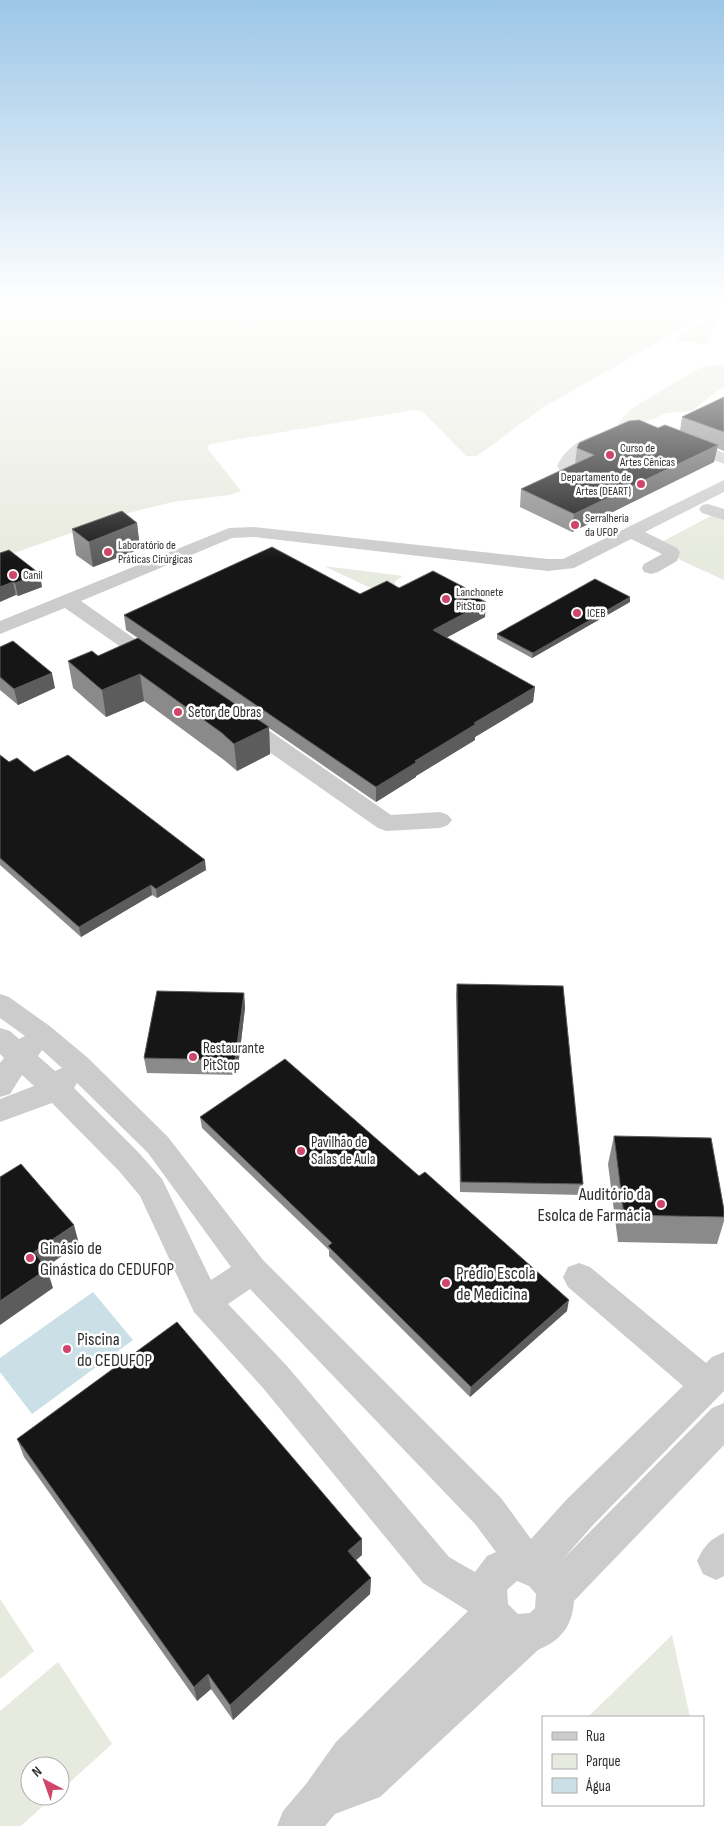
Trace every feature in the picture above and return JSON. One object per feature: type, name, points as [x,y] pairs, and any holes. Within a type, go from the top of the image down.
[{"type":"lane","points":[[543,488],[571,474],[565,466],[570,454],[580,446],[620,433]]},
{"type":"lane","points":[[674,439],[724,459]]},
{"type":"lane","points":[[0,628],[72,604],[224,546],[243,541],[431,558],[549,574],[577,573],[724,485]]},
{"type":"lane","points":[[639,536],[719,508]]},
{"type":"lane","points":[[639,536],[671,552],[671,557],[651,568]]},
{"type":"lane","points":[[0,640],[72,604]]},
{"type":"lane","points":[[72,604],[174,676]]},
{"type":"lane","points":[[223,710],[386,823],[440,820]]},
{"type":"lane","points":[[0,1004],[20,1043],[158,1145],[252,1270],[488,1511],[530,1564],[547,1576],[556,1594],[553,1616],[537,1632],[527,1634],[507,1629],[498,1623],[490,1608],[489,1582],[494,1574],[509,1564],[530,1564],[716,1377],[579,1277]]},
{"type":"lane","points":[[0,1086],[20,1043]]},
{"type":"lane","points":[[0,1112],[67,1077]]},
{"type":"lane","points":[[67,1077],[129,1162],[151,1188],[204,1302],[275,1377],[436,1570],[490,1608]]},
{"type":"lane","points":[[204,1302],[252,1270]]},
{"type":"lane","points":[[556,1594],[724,1420]]},
{"type":"lane","points":[[309,1813],[350,1756],[490,1608]]},
{"type":"lane","points":[[309,1813],[365,1782],[527,1634]]},
{"type":"green space","points":[[0,390],[573,390],[542,408],[477,456],[466,456],[422,411],[414,410],[210,444],[207,448],[241,491],[229,495],[173,502],[128,513],[0,558]]},
{"type":"green space","points":[[662,390],[719,390],[693,411],[667,413],[643,423],[623,428],[617,425],[631,409]]},
{"type":"green space","points":[[724,509],[724,580],[652,547]]},
{"type":"green space","points":[[324,566],[403,576],[395,581],[395,587],[379,592]]},
{"type":"green space","points":[[0,1599],[34,1651],[0,1679]]},
{"type":"green space","points":[[672,1635],[690,1716],[589,1716]]},
{"type":"green space","points":[[58,1662],[112,1744],[70,1782],[70,1756],[20,1756],[20,1806],[43,1806],[21,1826],[0,1826],[0,1711]]},
{"type":"water","name":"Piscina do CEDUFOP","points":[[93,1292],[133,1340],[32,1414],[0,1372],[0,1358]]},
{"type":"building","points":[[724,397],[724,432],[682,417]]},
{"type":"building","points":[[639,420],[658,428],[665,425],[718,445],[574,514],[521,489],[594,455],[577,448],[579,443],[629,421]]},
{"type":"building","points":[[122,511],[137,523],[89,542],[72,529]]},
{"type":"building","points":[[272,547],[360,594],[387,581],[399,588],[433,571],[477,594],[474,596],[486,602],[433,630],[535,687],[474,723],[476,724],[376,787],[124,615]]},
{"type":"building","points":[[9,550],[40,574],[0,587],[0,553]]},
{"type":"building","name":"ICEB","points":[[595,579],[630,597],[533,653],[497,634]]},
{"type":"building","points":[[138,638],[269,727],[234,744],[222,733],[140,674],[102,690],[68,661],[92,651],[98,656]]},
{"type":"building","points":[[13,641],[52,673],[14,689],[0,677],[0,647]]},
{"type":"building","points":[[0,755],[9,762],[17,758],[34,772],[68,755],[205,860],[156,889],[151,885],[79,927],[0,858]]},
{"type":"building","points":[[457,984],[563,986],[583,1184],[461,1182]]},
{"type":"building","points":[[157,991],[244,993],[235,1060],[144,1058]]},
{"type":"building","points":[[285,1059],[419,1176],[425,1172],[569,1300],[471,1387],[328,1246],[332,1243],[200,1117]]},
{"type":"building","points":[[614,1136],[711,1138],[724,1217],[624,1215]]},
{"type":"building","name":"Ginásio de Ginástica do CEDUFOP","points":[[21,1164],[74,1225],[34,1252],[47,1269],[0,1301],[0,1177]]},
{"type":"building","points":[[177,1322],[362,1539],[348,1551],[371,1578],[230,1705],[208,1674],[194,1687],[17,1439]]},
{"type":"place","name":"Curso de Artes Cênicas","points":[[610,455]]},
{"type":"place","name":"Departamento de Artes (DEART)","points":[[641,484]]},
{"type":"place","name":"Serralheria da UFOP","points":[[575,525]]},
{"type":"place","name":"Laboratório de Práticas Cirúrgicas","points":[[108,552]]},
{"type":"place","name":"Canil","points":[[13,575]]},
{"type":"place","name":"Lanchonete PitStop","points":[[446,599]]},
{"type":"place","name":"ICEB","points":[[577,613]]},
{"type":"place","name":"Setor de Obras","points":[[178,712]]},
{"type":"place","name":"Restaurante PitStop","points":[[193,1057]]},
{"type":"place","name":"Pavilhão de Salas de Aula","points":[[301,1151]]},
{"type":"place","name":"Auditório da Esolca de Farmácia","points":[[661,1204]]},
{"type":"place","name":"Ginásio de Ginástica do CEDUFOP","points":[[30,1258]]},
{"type":"place","name":"Prédio Escola de Medicina","points":[[446,1283]]},
{"type":"place","name":"Piscina do CEDUFOP","points":[[67,1349]]}]
